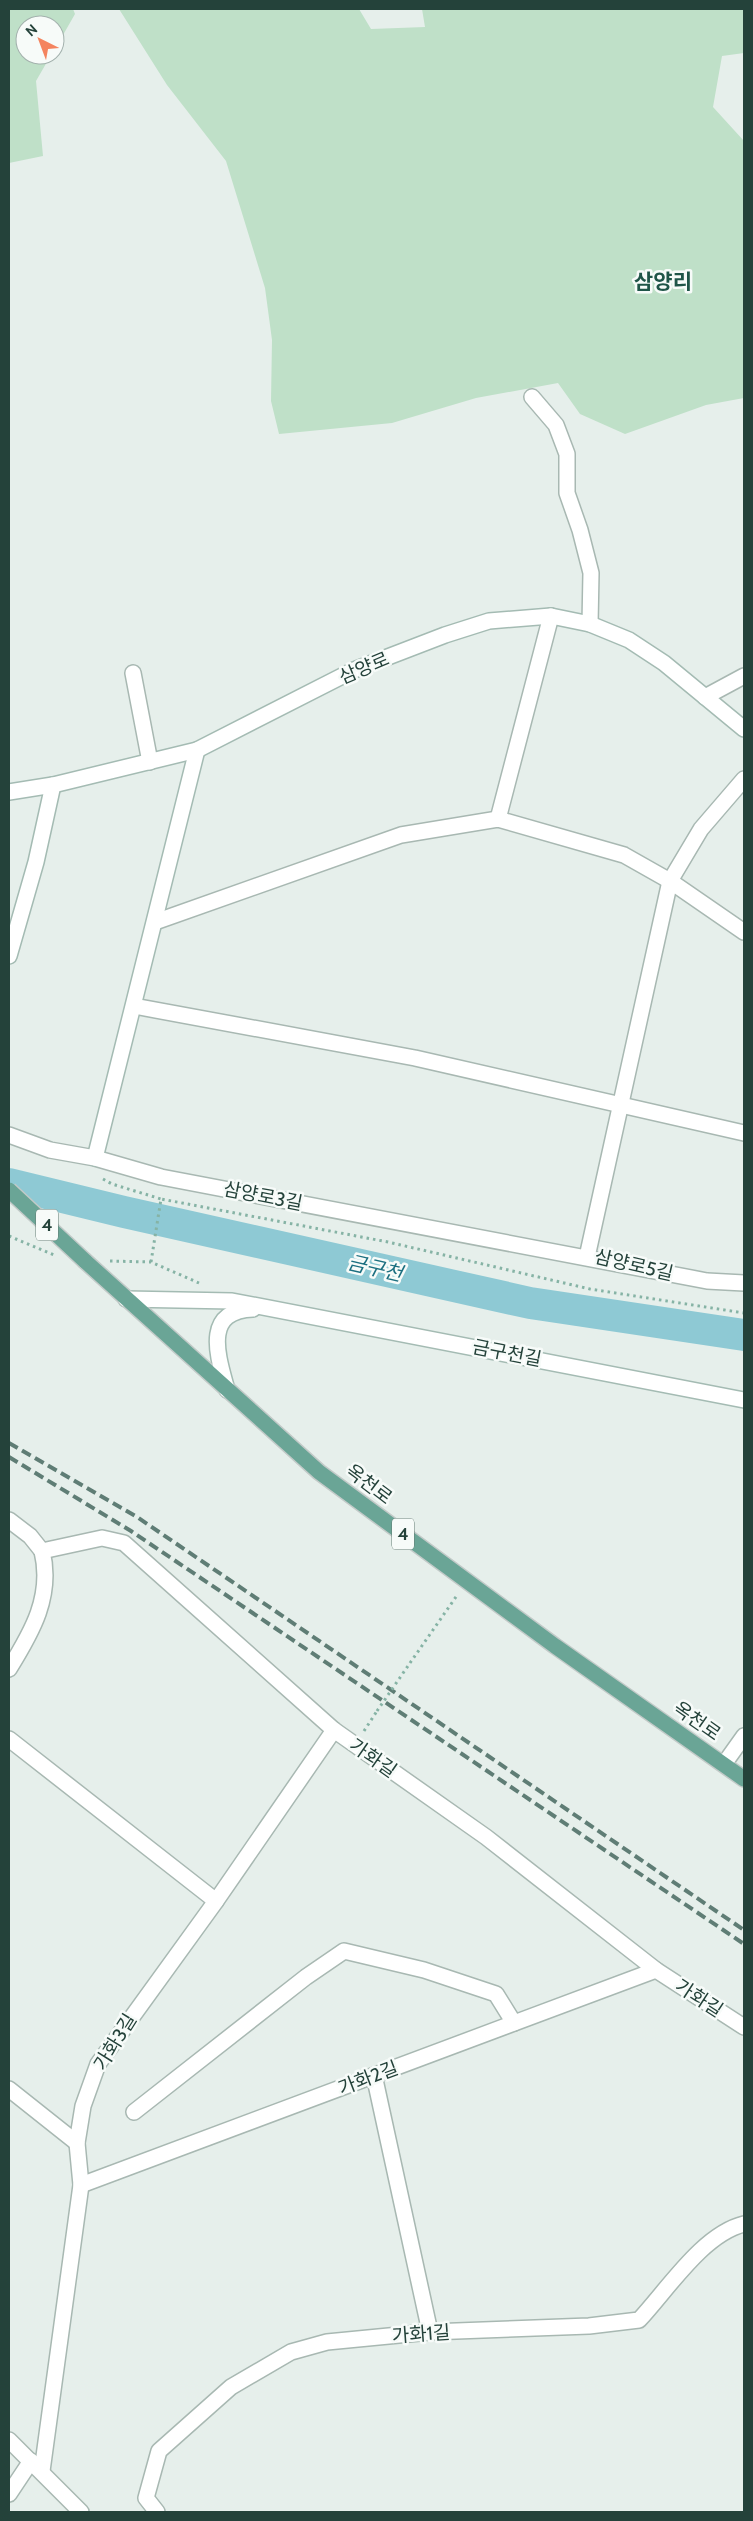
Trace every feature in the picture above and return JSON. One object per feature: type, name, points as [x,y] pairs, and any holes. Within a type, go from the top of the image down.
[{"type":"main road","name":"옥천로","points":[[9,1190],[126,1299],[320,1472],[467,1581],[744,1779]]},
{"type":"street","points":[[532,397],[556,426],[567,454],[567,493],[580,530],[591,573],[590,624]]},
{"type":"street","points":[[498,819],[551,616]]},
{"type":"street","name":"삼양로","points":[[9,792],[53,785],[197,750],[354,670],[444,635],[489,621],[551,616],[590,624],[630,640],[664,663],[744,729]]},
{"type":"street","points":[[133,673],[150,762]]},
{"type":"street","points":[[705,697],[744,676]]},
{"type":"street","points":[[95,1158],[197,750]]},
{"type":"street","name":"삼양로5길","points":[[744,779],[701,829],[670,881],[587,1256],[706,1281],[744,1283]]},
{"type":"street","points":[[9,956],[36,862],[53,785]]},
{"type":"street","points":[[155,922],[401,835],[498,819],[624,855],[670,881],[744,932]]},
{"type":"street","points":[[134,1006],[415,1058],[621,1103],[744,1133]]},
{"type":"street","name":"삼양로3길","points":[[9,1135],[50,1150],[95,1158],[161,1177],[587,1256]]},
{"type":"street","points":[[126,1299],[222,1300],[270,1308]]},
{"type":"street","points":[[227,1390],[218,1353],[218,1327],[227,1316],[239,1310],[270,1308]]},
{"type":"street","name":"금구천길","points":[[270,1308],[744,1400]]},
{"type":"street","points":[[9,1520],[30,1536],[42,1551],[46,1568],[45,1592],[38,1618],[9,1669]]},
{"type":"street","name":"가화길","points":[[42,1551],[102,1538],[124,1544],[334,1730],[486,1837],[656,1970],[744,2027]]},
{"type":"street","name":"가화3길","points":[[36,2466],[80,2185],[77,2144],[83,2106],[98,2064],[216,1901],[334,1730]]},
{"type":"street","name":"옥천로","points":[[724,1764],[744,1736]]},
{"type":"street","points":[[9,1739],[216,1901]]},
{"type":"street","points":[[134,2112],[306,1977],[344,1951],[424,1970],[496,1994],[514,2023]]},
{"type":"street","name":"가화2길","points":[[80,2185],[656,1970]]},
{"type":"street","points":[[374,2075],[430,2332]]},
{"type":"street","points":[[9,2089],[77,2144]]},
{"type":"street","name":"가화1길","points":[[157,2512],[146,2498],[159,2451],[231,2386],[290,2352],[327,2342],[430,2332],[588,2326],[639,2320],[702,2246],[734,2226],[744,2224]]},
{"type":"street","points":[[9,2440],[81,2512]]},
{"type":"street","points":[[9,2494],[36,2466]]},
{"type":"path","points":[[150,1262],[161,1199],[397,1244],[590,1289],[744,1313]]},
{"type":"path","points":[[9,1236],[57,1256]]},
{"type":"path","points":[[101,1260],[150,1262],[203,1285]]},
{"type":"path","points":[[371,1721],[467,1581]]},
{"type":"green space","points":[[9,9],[73,9],[75,14],[65,32],[65,15],[15,15],[15,65],[45,65],[36,81],[43,156],[9,163]]},
{"type":"green space","points":[[119,9],[359,9],[371,29],[425,27],[422,9],[744,9],[744,53],[722,56],[713,107],[744,141],[744,398],[706,405],[625,434],[580,414],[558,383],[476,398],[392,423],[279,434],[271,401],[272,340],[265,288],[226,161],[167,85]]},
{"type":"waterway","name":"금구천","points":[[9,1184],[124,1212],[530,1303],[744,1335]]},
{"type":"railway","points":[[9,1443],[137,1517],[744,1930]]},
{"type":"railway","points":[[9,1457],[131,1531],[744,1944]]},
{"type":"district","name":"삼양리","points":[[663,281]]}]
